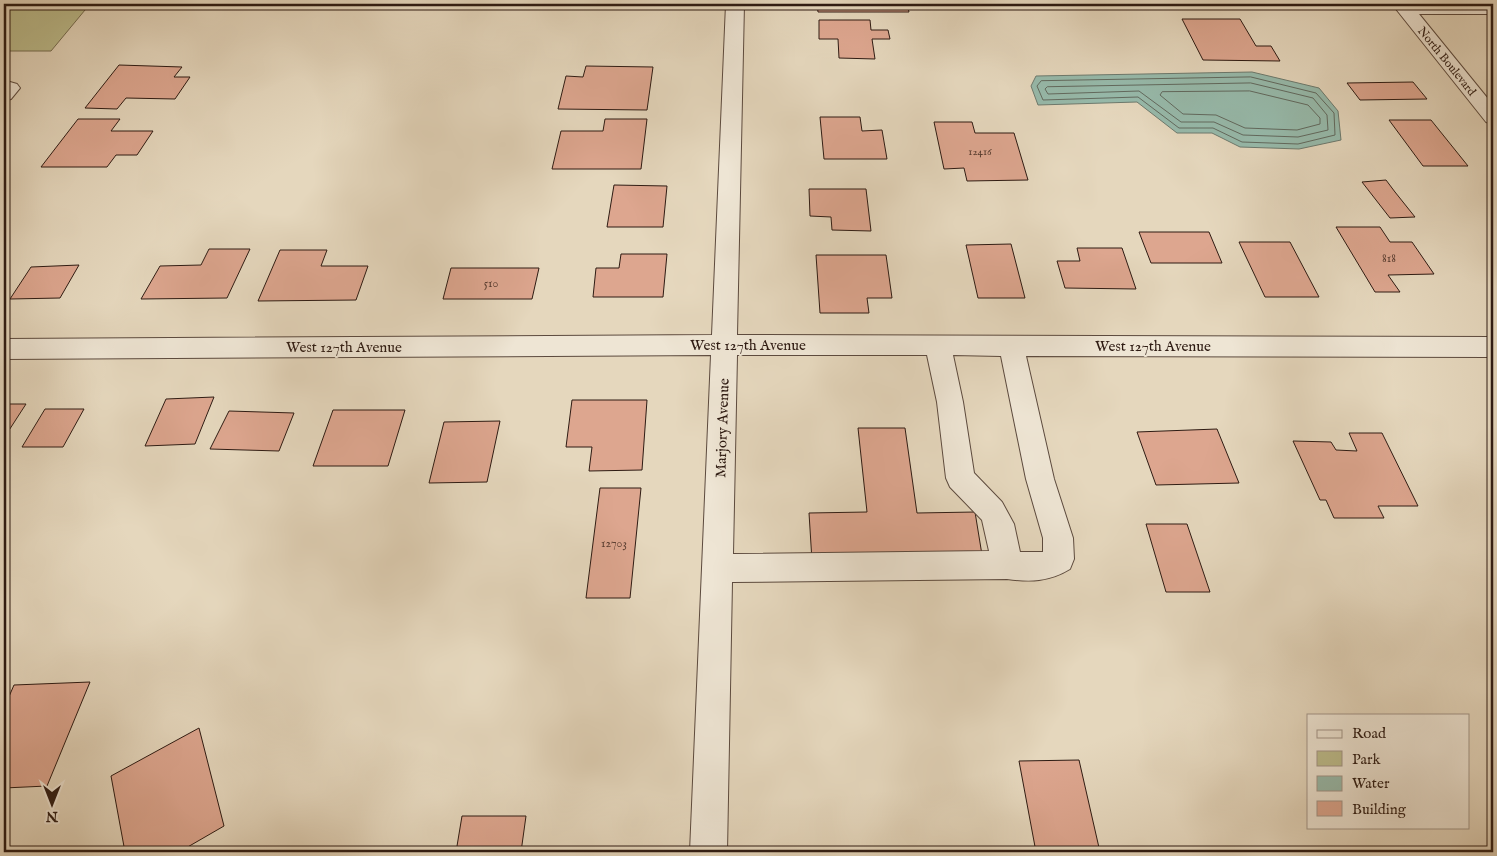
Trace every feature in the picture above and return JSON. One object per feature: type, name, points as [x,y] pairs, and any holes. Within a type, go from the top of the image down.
[{"type":"street","name":"Marjory Avenue","points":[[708,852],[735,4]]},
{"type":"street","points":[[1403,6],[1493,9]]},
{"type":"street","name":"North Boulevard","points":[[1403,6],[1493,118]]},
{"type":"street","name":"West 127th Avenue","points":[[4,348],[725,345],[1493,347]]},
{"type":"street","points":[[938,346],[950,402],[960,478],[992,511],[999,524],[1007,565]]},
{"type":"street","points":[[717,568],[1007,565],[1035,568],[1050,565],[1058,559],[1058,538],[1040,479],[1012,346]]},
{"type":"green space","points":[[4,4],[90,4],[51,51],[4,51]]},
{"type":"water","points":[[1252,72],[1319,88],[1338,111],[1341,140],[1299,149],[1240,147],[1212,133],[1177,133],[1137,102],[1038,105],[1031,86],[1036,76]]},
{"type":"building","points":[[817,4],[907,4],[909,12],[818,12]]},
{"type":"building","points":[[1182,19],[1240,19],[1256,46],[1271,46],[1280,61],[1203,60]]},
{"type":"building","points":[[819,20],[870,20],[871,30],[888,30],[890,39],[872,39],[875,59],[839,58],[838,39],[819,39]]},
{"type":"building","points":[[119,65],[182,67],[174,77],[190,77],[175,99],[126,98],[117,109],[85,108]]},
{"type":"building","points":[[586,66],[653,67],[647,110],[558,109],[566,76],[583,77]]},
{"type":"building","points":[[1413,82],[1427,99],[1360,100],[1347,83]]},
{"type":"building","points":[[820,117],[860,117],[862,131],[882,130],[887,159],[824,159]]},
{"type":"building","points":[[78,119],[120,119],[111,131],[153,131],[137,155],[116,155],[107,167],[41,167]]},
{"type":"building","points":[[605,119],[647,119],[641,169],[552,169],[561,131],[603,131]]},
{"type":"building","points":[[1389,120],[1431,120],[1468,166],[1423,166]]},
{"type":"building","points":[[934,122],[972,122],[975,133],[1014,133],[1028,180],[967,181],[964,168],[944,169]]},
{"type":"building","points":[[1386,180],[1415,217],[1390,218],[1362,182]]},
{"type":"building","points":[[614,185],[667,186],[663,227],[607,227]]},
{"type":"building","points":[[809,189],[866,189],[871,231],[832,230],[831,217],[810,216]]},
{"type":"building","points":[[1336,227],[1380,227],[1390,242],[1412,242],[1434,274],[1388,275],[1400,292],[1375,292]]},
{"type":"building","points":[[1139,232],[1209,232],[1222,263],[1151,263]]},
{"type":"building","points":[[1239,242],[1290,242],[1319,297],[1265,297]]},
{"type":"building","points":[[1011,244],[1025,298],[978,298],[966,245]]},
{"type":"building","points":[[1077,248],[1122,248],[1136,289],[1065,288],[1057,261],[1080,261]]},
{"type":"building","points":[[209,249],[250,249],[227,298],[141,299],[160,266],[201,265]]},
{"type":"building","points":[[280,250],[327,250],[321,266],[368,266],[356,300],[258,301]]},
{"type":"building","points":[[621,254],[667,254],[663,297],[593,297],[596,268],[619,268]]},
{"type":"building","points":[[816,255],[886,255],[892,298],[867,298],[869,313],[820,313]]},
{"type":"building","points":[[79,265],[60,298],[10,299],[31,267]]},
{"type":"building","points":[[451,268],[539,268],[532,299],[443,299]]},
{"type":"building","points":[[214,397],[195,444],[145,446],[166,399]]},
{"type":"building","points":[[572,400],[647,400],[642,470],[589,471],[592,447],[566,447]]},
{"type":"building","points":[[4,404],[26,404],[4,438]]},
{"type":"building","points":[[45,409],[84,409],[63,447],[22,447]]},
{"type":"building","points":[[333,410],[405,410],[388,466],[313,466]]},
{"type":"building","points":[[229,411],[294,413],[279,451],[210,449]]},
{"type":"building","points":[[500,421],[487,482],[429,483],[444,422]]},
{"type":"building","points":[[858,428],[905,428],[917,513],[975,512],[983,561],[812,561],[809,513],[867,512]]},
{"type":"building","points":[[1217,429],[1239,483],[1156,485],[1137,432]]},
{"type":"building","points":[[1349,433],[1382,433],[1418,506],[1378,506],[1384,518],[1334,518],[1326,500],[1320,500],[1293,441],[1331,442],[1336,450],[1357,451]]},
{"type":"building","points":[[600,488],[641,488],[630,598],[586,598]]},
{"type":"building","points":[[1146,524],[1187,524],[1210,592],[1166,592]]},
{"type":"building","points":[[90,682],[47,786],[4,788],[4,708],[14,685]]},
{"type":"building","points":[[199,728],[224,826],[179,852],[125,852],[111,776]]},
{"type":"building","points":[[1079,760],[1100,852],[1036,852],[1019,761]]},
{"type":"building","points":[[462,816],[526,816],[521,852],[456,852]]}]
